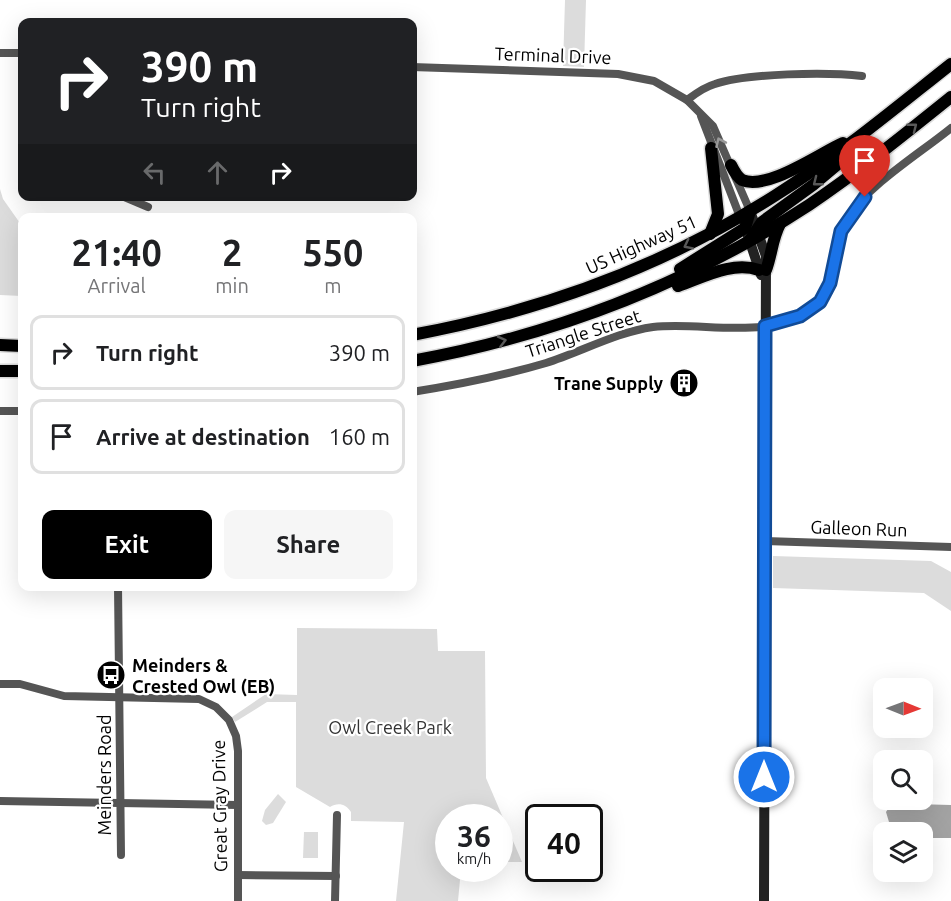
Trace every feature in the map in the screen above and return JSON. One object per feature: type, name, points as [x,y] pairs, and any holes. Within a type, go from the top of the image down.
[{"type":"main road","points":[[731,165],[739,179],[748,182],[765,180],[861,135],[951,64]]},
{"type":"main road","points":[[750,227],[780,223],[839,184],[951,97]]},
{"type":"main road","points":[[640,295],[662,279],[750,227],[845,158],[868,139],[872,126]]},
{"type":"main road","name":"US Highway 51","points":[[417,333],[477,322],[546,303],[643,266],[710,234],[750,227],[805,176],[861,135]]},
{"type":"main road","points":[[710,234],[718,214],[711,148]]},
{"type":"main road","points":[[417,360],[526,335],[640,295],[659,292],[730,268],[745,266],[762,270],[771,257],[772,239],[780,223]]},
{"type":"main road","points":[[0,345],[18,346]]},
{"type":"main road","points":[[0,371],[18,371]]},
{"type":"street","points":[[0,53],[18,53]]},
{"type":"street","name":"Terminal Drive","points":[[417,67],[631,76],[654,81],[687,100],[700,116],[713,126],[731,165],[750,227]]},
{"type":"street","points":[[687,100],[709,85],[729,81],[820,74],[862,76]]},
{"type":"street","name":"Terminal Drive","points":[[700,116],[711,148],[750,227]]},
{"type":"street","name":"Triangle Street","points":[[417,391],[508,374],[654,327],[765,326],[800,316],[820,302],[830,283],[841,231],[857,204],[951,128]]},
{"type":"street","points":[[134,201],[148,207]]},
{"type":"street","points":[[750,227],[765,283],[764,901]]},
{"type":"street","points":[[0,411],[18,411]]},
{"type":"street","name":"Galleon Run","points":[[765,541],[951,547]]},
{"type":"street","name":"Meinders Road","points":[[118,591],[121,855]]},
{"type":"street","name":"Great Gray Drive","points":[[0,684],[20,684],[64,696],[199,699],[225,714],[234,729],[238,743],[238,901]]},
{"type":"street","points":[[0,801],[238,805]]},
{"type":"street","points":[[335,901],[337,816]]},
{"type":"street","points":[[237,874],[336,876]]},
{"type":"green space","points":[[565,0],[586,0],[584,67],[563,66]]},
{"type":"green space","points":[[0,189],[3,199],[18,220],[18,296],[0,295]]},
{"type":"green space","points":[[773,556],[931,561],[951,572],[951,611],[924,593],[773,588]]},
{"type":"green space","name":"Owl Creek Park","points":[[297,628],[437,629],[438,651],[485,651],[486,778],[497,804],[435,804],[435,882],[460,882],[458,901],[396,901],[404,822],[351,821],[349,809],[339,804],[330,807],[296,787],[296,702],[267,702],[235,722],[232,717],[266,694],[297,695]]},
{"type":"green space","points":[[278,794],[286,802],[273,823],[266,825],[262,821],[265,810]]},
{"type":"green space","points":[[304,832],[318,832],[318,858],[303,858]]},
{"type":"green space","name":"Owl Creek Park","points":[[513,841],[522,862],[513,862]]},
{"type":"shaded area","points":[[933,805],[951,805],[951,838],[933,838],[933,822],[889,822],[887,810],[933,810]]},
{"type":"place","name":"Trane Supply","points":[[684,383]]},
{"type":"place","name":"Meinders & Crested Owl (EB)","points":[[111,675]]},
{"type":"route","points":[[764,777],[765,326],[800,316],[820,302],[830,283],[841,231],[857,204],[865,197]]}]
